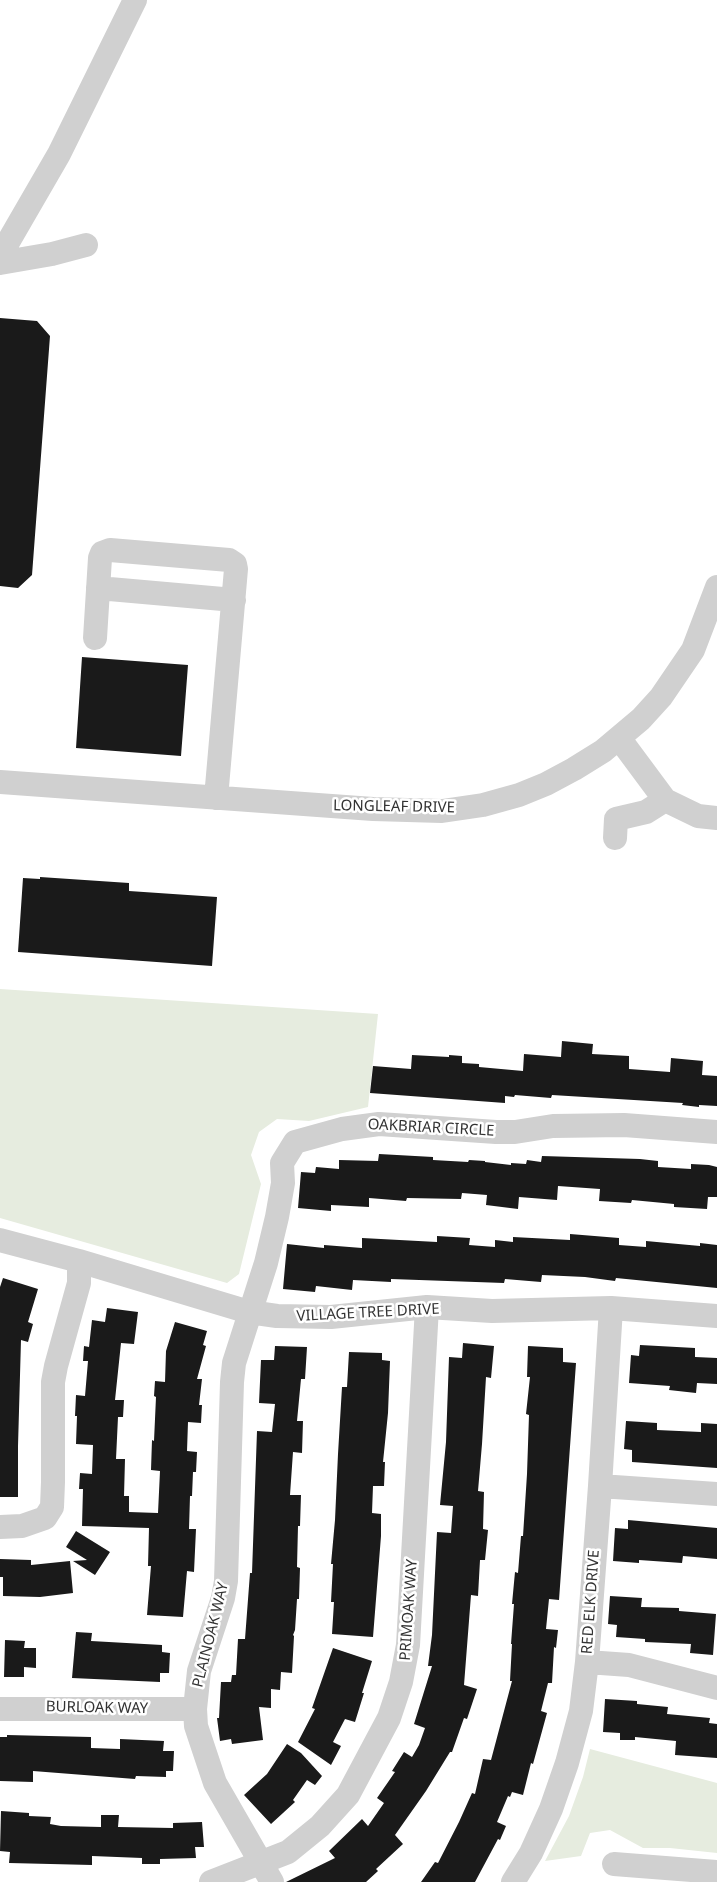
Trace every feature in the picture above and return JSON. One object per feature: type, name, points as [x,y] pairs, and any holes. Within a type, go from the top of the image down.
[{"type":"street","points":[[0,256],[59,154],[135,0]]},
{"type":"street","points":[[0,263],[52,254],[86,245]]},
{"type":"street","points":[[95,638],[100,558],[102,553],[110,550],[229,560],[234,564],[236,570],[234,600],[216,798]]},
{"type":"street","name":"LONGLEAF DRIVE","points":[[0,782],[373,809],[442,810],[483,805],[546,784],[574,769],[603,751],[641,719],[661,697],[693,650],[717,587]]},
{"type":"street","points":[[98,588],[234,600]]},
{"type":"street","points":[[619,738],[665,800],[698,816],[717,818]]},
{"type":"street","points":[[615,838],[616,819],[646,812],[665,800]]},
{"type":"street","name":"OAKBRIAR CIRCLE","points":[[249,1312],[266,1263],[281,1200],[282,1163],[295,1142],[342,1129],[379,1124],[496,1132],[515,1132],[553,1126],[624,1125],[717,1132]]},
{"type":"street","name":"VILLAGE TREE DRIVE","points":[[0,1240],[249,1312],[295,1318],[427,1307],[492,1311],[611,1308],[717,1316]]},
{"type":"street","points":[[0,1526],[22,1526],[45,1518],[52,1507],[54,1482],[53,1382],[79,1283],[79,1262]]},
{"type":"street","name":"PRIMOAK WAY","points":[[211,1882],[266,1872],[325,1821],[348,1795],[389,1718],[401,1682],[408,1645],[427,1307]]},
{"type":"street","name":"RED ELK DRIVE","points":[[513,1882],[531,1853],[560,1786],[581,1711],[587,1662],[611,1308]]},
{"type":"street","name":"PLAINOAK WAY","points":[[249,1312],[234,1363],[232,1382],[226,1581],[223,1598],[200,1671],[195,1709],[196,1726],[215,1783],[266,1872]]},
{"type":"street","points":[[600,1486],[717,1494]]},
{"type":"street","points":[[587,1662],[629,1665],[717,1688]]},
{"type":"street","name":"BURLOAK WAY","points":[[0,1709],[195,1709]]},
{"type":"street","points":[[614,1864],[717,1872]]},
{"type":"shaded area","points":[[0,989],[378,1014],[368,1107],[309,1121],[277,1119],[259,1132],[251,1155],[261,1184],[239,1274],[227,1283],[0,1218]]},
{"type":"shaded area","points":[[590,1749],[717,1783],[717,1853],[670,1848],[643,1848],[610,1830],[590,1833],[581,1856],[545,1861],[569,1816],[583,1777]]},
{"type":"building","points":[[0,318],[37,321],[50,336],[32,575],[18,588],[0,586]]},
{"type":"building","points":[[82,657],[188,665],[181,756],[76,748]]},
{"type":"building","points":[[40,877],[129,883],[129,891],[217,897],[212,966],[18,952],[23,878],[40,879]]},
{"type":"building","points":[[562,1041],[593,1044],[592,1054],[629,1056],[629,1069],[670,1072],[671,1058],[703,1061],[702,1075],[717,1076],[717,1106],[699,1105],[699,1107],[682,1105],[683,1103],[552,1095],[551,1098],[505,1096],[505,1103],[370,1093],[373,1066],[411,1069],[412,1055],[462,1056],[462,1063],[479,1064],[479,1067],[523,1071],[524,1054],[561,1057]]},
{"type":"building","points":[[379,1154],[433,1157],[433,1160],[485,1161],[511,1165],[511,1163],[526,1164],[527,1160],[541,1162],[542,1156],[640,1159],[658,1161],[658,1167],[691,1169],[691,1164],[709,1165],[717,1167],[717,1197],[708,1197],[707,1209],[674,1207],[674,1204],[632,1200],[631,1203],[599,1201],[600,1189],[558,1186],[557,1200],[519,1197],[518,1209],[486,1205],[487,1195],[462,1193],[461,1199],[407,1198],[406,1201],[369,1198],[369,1207],[331,1205],[331,1211],[298,1208],[301,1172],[315,1173],[316,1167],[339,1169],[339,1160],[378,1161]]},
{"type":"building","points":[[570,1234],[619,1238],[619,1245],[646,1247],[646,1241],[700,1246],[700,1243],[717,1245],[717,1288],[616,1278],[615,1281],[585,1277],[542,1275],[541,1282],[505,1279],[504,1283],[391,1279],[391,1282],[353,1280],[352,1290],[316,1286],[315,1292],[283,1289],[287,1244],[324,1248],[324,1245],[362,1248],[362,1238],[437,1242],[437,1236],[470,1238],[469,1245],[495,1247],[495,1240],[513,1242],[513,1237],[570,1240]]},
{"type":"building","points":[[3,1278],[38,1289],[28,1322],[33,1324],[28,1342],[21,1340],[18,1497],[0,1497],[0,1287]]},
{"type":"building","points":[[107,1308],[138,1312],[134,1344],[121,1343],[115,1400],[124,1400],[123,1417],[118,1417],[116,1459],[125,1459],[124,1496],[129,1496],[129,1512],[158,1513],[160,1471],[151,1470],[156,1397],[154,1396],[155,1381],[165,1382],[166,1351],[175,1322],[207,1331],[203,1345],[206,1346],[197,1379],[202,1379],[199,1405],[202,1405],[201,1423],[188,1422],[187,1451],[197,1452],[196,1472],[193,1472],[192,1496],[190,1496],[189,1529],[196,1529],[194,1572],[187,1571],[183,1617],[147,1615],[151,1566],[148,1566],[149,1528],[82,1526],[83,1489],[79,1489],[80,1473],[92,1474],[93,1445],[76,1444],[76,1395],[85,1396],[88,1361],[83,1361],[84,1346],[89,1347],[92,1320],[105,1322]]},
{"type":"building","points":[[463,1343],[494,1346],[491,1378],[486,1377],[478,1491],[484,1492],[483,1529],[488,1530],[485,1560],[480,1560],[478,1596],[471,1595],[464,1685],[477,1689],[467,1719],[464,1718],[452,1752],[450,1752],[426,1791],[395,1835],[403,1844],[376,1869],[378,1871],[366,1882],[286,1882],[335,1858],[329,1851],[362,1819],[368,1826],[384,1803],[377,1798],[395,1772],[392,1771],[404,1752],[412,1757],[425,1728],[414,1724],[432,1666],[428,1666],[432,1635],[437,1532],[451,1533],[453,1506],[440,1505],[446,1442],[449,1357],[462,1358]]},
{"type":"building","points":[[640,1345],[695,1348],[695,1357],[717,1358],[717,1384],[697,1383],[696,1393],[669,1390],[670,1386],[629,1383],[631,1355],[639,1356]]},
{"type":"building","points":[[275,1346],[307,1347],[305,1379],[301,1379],[297,1421],[303,1421],[302,1453],[293,1452],[290,1495],[301,1495],[297,1567],[300,1568],[299,1599],[297,1599],[293,1635],[292,1673],[281,1672],[280,1690],[271,1689],[271,1708],[259,1707],[263,1740],[232,1744],[231,1739],[220,1741],[217,1718],[219,1718],[221,1682],[231,1682],[232,1675],[236,1675],[238,1639],[245,1639],[250,1573],[252,1573],[257,1431],[272,1432],[275,1404],[259,1403],[261,1360],[274,1360]]},
{"type":"building","points":[[528,1346],[563,1348],[563,1362],[576,1363],[559,1600],[549,1599],[546,1629],[558,1630],[556,1648],[554,1647],[552,1683],[548,1683],[541,1711],[547,1713],[523,1795],[512,1792],[510,1797],[508,1796],[497,1822],[506,1826],[500,1840],[498,1839],[475,1882],[421,1882],[435,1862],[438,1863],[472,1793],[475,1794],[483,1759],[491,1760],[512,1681],[510,1681],[514,1604],[512,1604],[515,1572],[518,1573],[521,1536],[523,1536],[527,1474],[529,1415],[526,1414],[530,1377],[527,1377]]},
{"type":"building","points":[[349,1352],[382,1353],[382,1360],[390,1361],[388,1413],[383,1462],[385,1462],[384,1486],[373,1486],[372,1513],[381,1514],[381,1536],[373,1637],[332,1634],[334,1602],[331,1602],[333,1564],[331,1564],[342,1387],[347,1387]]},
{"type":"building","points":[[626,1421],[657,1423],[657,1430],[701,1432],[701,1423],[717,1424],[717,1468],[632,1462],[632,1450],[624,1449]]},
{"type":"building","points":[[628,1520],[717,1528],[717,1559],[683,1556],[682,1563],[639,1560],[639,1563],[613,1561],[615,1528],[628,1529]]},
{"type":"building","points":[[76,1531],[110,1552],[95,1575],[73,1561],[87,1560],[66,1547]]},
{"type":"building","points":[[0,1559],[31,1560],[31,1565],[70,1561],[73,1593],[40,1597],[3,1596],[3,1577],[0,1577]]},
{"type":"building","points":[[610,1596],[642,1598],[641,1607],[679,1608],[679,1611],[716,1614],[713,1655],[690,1653],[691,1644],[645,1642],[645,1639],[616,1637],[617,1625],[608,1624]]},
{"type":"building","points":[[76,1632],[92,1633],[91,1641],[162,1645],[162,1652],[170,1653],[169,1673],[160,1673],[160,1682],[72,1678]]},
{"type":"building","points":[[5,1640],[25,1641],[24,1648],[36,1648],[36,1668],[24,1667],[24,1677],[4,1677]]},
{"type":"building","points":[[333,1648],[372,1661],[355,1722],[345,1719],[333,1742],[341,1746],[331,1765],[298,1742],[315,1709],[312,1708]]},
{"type":"building","points":[[605,1699],[637,1701],[637,1704],[668,1707],[667,1714],[710,1718],[709,1723],[717,1724],[717,1758],[675,1755],[676,1741],[635,1737],[635,1740],[620,1740],[620,1733],[603,1732]]},
{"type":"building","points":[[7,1735],[91,1737],[91,1748],[120,1749],[120,1739],[164,1741],[163,1751],[174,1751],[173,1771],[166,1771],[166,1777],[136,1776],[135,1779],[33,1771],[33,1782],[0,1781],[0,1737],[7,1737]]},
{"type":"building","points":[[287,1744],[301,1753],[322,1776],[315,1785],[307,1780],[293,1800],[295,1802],[271,1824],[244,1795],[267,1774]]},
{"type":"building","points":[[1,1811],[29,1813],[29,1816],[51,1817],[50,1824],[61,1826],[101,1827],[101,1815],[119,1815],[118,1827],[173,1828],[173,1823],[202,1822],[204,1847],[195,1847],[196,1858],[160,1859],[160,1864],[142,1864],[142,1858],[92,1856],[92,1865],[9,1863],[10,1852],[0,1851]]}]
